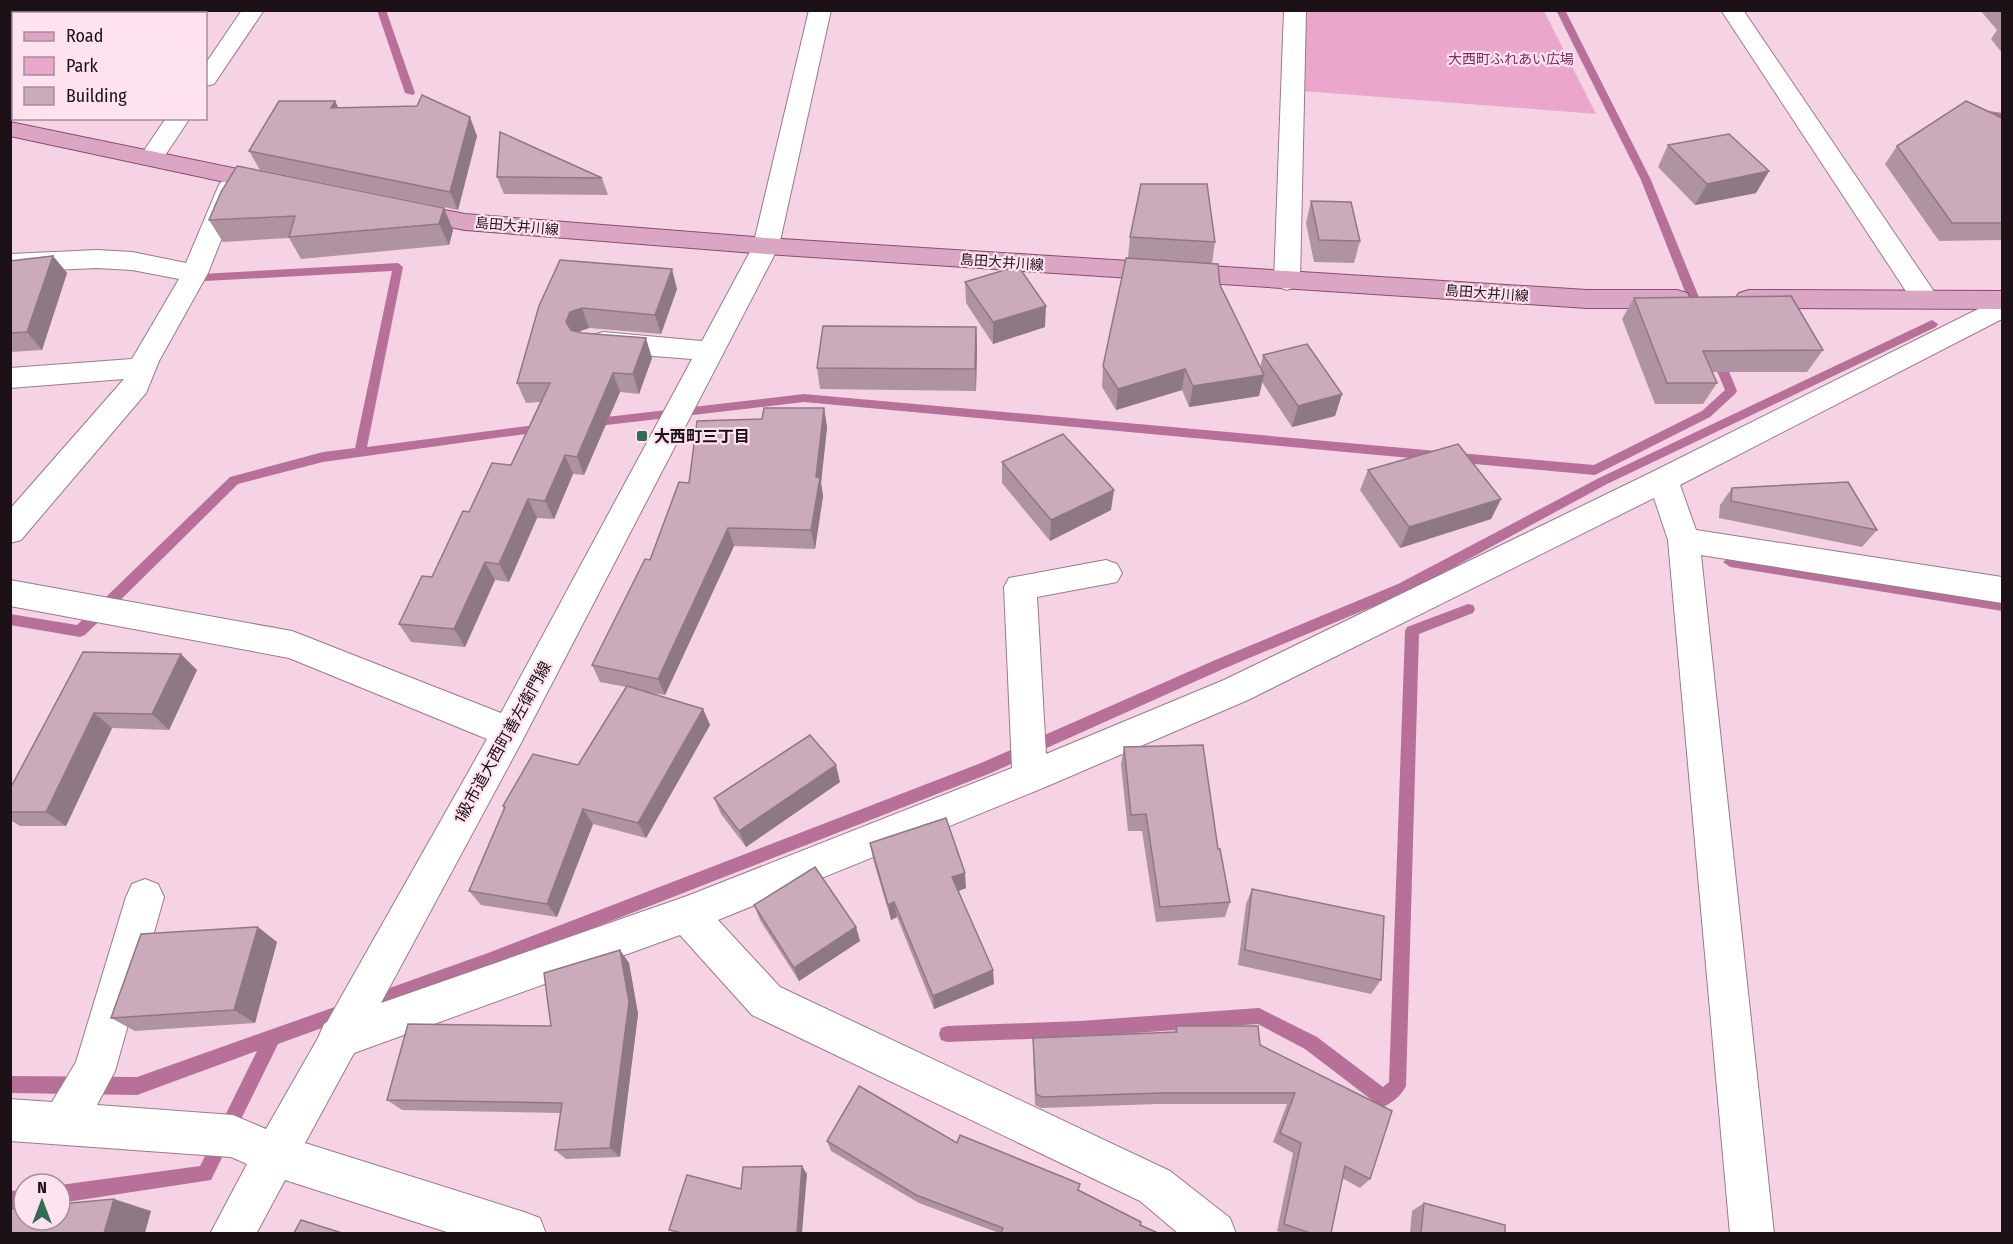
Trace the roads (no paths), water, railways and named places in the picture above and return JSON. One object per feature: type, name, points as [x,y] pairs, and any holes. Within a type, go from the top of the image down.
[{"type":"main road","points":[[10,129],[303,190]]},
{"type":"main road","name":"島田大井川線","points":[[384,206],[465,222],[766,246],[1587,300],[2002,300]]},
{"type":"street","points":[[207,78],[253,10]]},
{"type":"street","name":"1級市道大西町善左衛門線","points":[[232,1233],[509,732],[766,246],[820,10]]},
{"type":"street","points":[[1287,281],[1295,10]]},
{"type":"street","points":[[1732,10],[1925,300]]},
{"type":"street","points":[[151,158],[177,120]]},
{"type":"street","points":[[10,531],[136,386],[143,368],[195,273],[234,176]]},
{"type":"street","points":[[10,263],[97,259],[132,261],[195,273]]},
{"type":"street","points":[[338,1038],[687,914],[1030,777],[1236,690],[1663,480],[2002,308]]},
{"type":"street","points":[[589,340],[711,351]]},
{"type":"street","points":[[10,378],[143,368]]},
{"type":"street","points":[[1663,480],[1684,540],[1752,1233]]},
{"type":"street","points":[[1684,540],[2002,590]]},
{"type":"street","points":[[1030,777],[1020,587],[1106,573]]},
{"type":"street","points":[[10,593],[292,645],[509,732]]},
{"type":"street","points":[[63,1124],[94,1071],[145,897]]},
{"type":"street","points":[[687,914],[766,1001],[1155,1186],[1214,1233]]},
{"type":"street","points":[[10,1120],[233,1136],[274,1155],[524,1233]]},
{"type":"waterway","points":[[128,12],[136,10]]},
{"type":"waterway","points":[[381,10],[410,93]]},
{"type":"waterway","points":[[1560,10],[1646,180],[1699,312]]},
{"type":"waterway","points":[[1984,113],[2002,116]]},
{"type":"waterway","points":[[205,277],[398,267],[360,452]]},
{"type":"waterway","points":[[367,1004],[488,961],[986,768],[1218,665],[1403,588],[1603,481],[1932,324]]},
{"type":"waterway","points":[[589,423],[804,398],[1595,470],[1706,414],[1731,391],[1717,357]]},
{"type":"waterway","points":[[10,619],[80,631],[234,480],[323,457],[543,428]]},
{"type":"waterway","points":[[1730,562],[2002,606]]},
{"type":"waterway","points":[[947,1034],[1080,1029],[1259,1016],[1311,1043],[1383,1098],[1397,1086],[1412,631],[1468,609]]},
{"type":"waterway","points":[[10,1084],[137,1086],[346,1011]]},
{"type":"waterway","points":[[72,1192],[205,1174],[272,1038]]},
{"type":"place","name":"大西町三丁目","points":[[642,436]]},
{"type":"park label","name":"大西町ふれあい広場","points":[[1511,59]]}]
